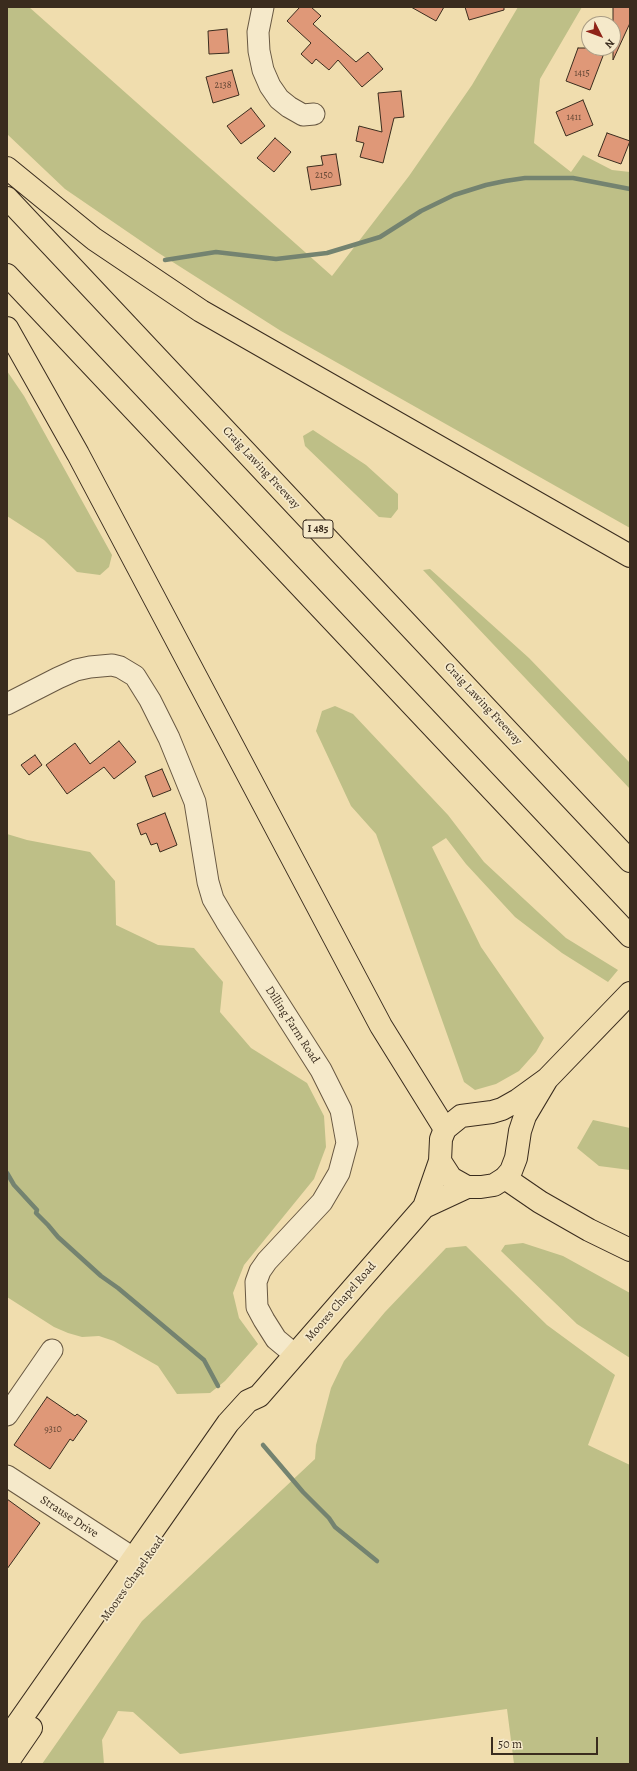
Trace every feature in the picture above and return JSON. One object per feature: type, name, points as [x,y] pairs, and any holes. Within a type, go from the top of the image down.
[{"type":"main road","points":[[7,168],[94,240],[201,310],[630,556]]},
{"type":"main road","name":"Craig Lawing Freeway","points":[[7,198],[630,861]]},
{"type":"main road","points":[[7,274],[630,936]]},
{"type":"main road","points":[[7,328],[17,343],[78,454],[381,1026],[445,1130],[461,1116],[502,1109],[547,1079],[628,995]]},
{"type":"main road","points":[[547,1079],[525,1116],[520,1131],[516,1158],[511,1171],[505,1178],[540,1202],[583,1227],[630,1250]]},
{"type":"main road","name":"Moores Chapel Road","points":[[7,1739],[228,1423],[248,1401],[259,1396],[294,1354],[424,1207],[440,1160],[441,1139],[445,1130]]},
{"type":"main road","points":[[440,1160],[450,1178],[468,1187]]},
{"type":"main road","name":"Moores Chapel Road","points":[[424,1207],[468,1187],[494,1185],[505,1178]]},
{"type":"main road","name":"Moores Chapel Road","points":[[7,1764],[156,1545],[256,1410],[259,1396]]},
{"type":"street","points":[[263,7],[258,32],[259,51],[263,70],[270,86],[279,98],[289,107],[303,115],[314,114]]},
{"type":"street","name":"Dilling Farm Road","points":[[7,704],[58,678],[90,667],[112,665],[120,667],[135,676],[150,700],[169,738],[195,802],[204,863],[213,899],[324,1077],[341,1110],[345,1125],[347,1143],[344,1158],[332,1188],[309,1217],[267,1261],[260,1271],[256,1282],[258,1307],[264,1320],[276,1339],[294,1354]]},
{"type":"street","points":[[7,1415],[52,1350]]},
{"type":"street","name":"Strause Drive","points":[[7,1476],[133,1558]]},
{"type":"green space","points":[[7,7],[29,7],[332,276],[409,176],[472,85],[518,7],[582,7],[540,79],[534,143],[571,172],[583,155],[612,170],[630,172],[630,528],[281,331],[157,252],[65,189],[7,134]]},
{"type":"green space","points":[[7,371],[24,396],[112,555],[109,567],[100,575],[77,572],[44,540],[7,516]]},
{"type":"green space","points":[[313,430],[366,465],[398,494],[398,509],[391,518],[379,517],[305,446],[303,436]]},
{"type":"green space","points":[[430,569],[529,658],[630,763],[630,789],[423,570]]},
{"type":"green space","points":[[335,706],[353,714],[448,815],[484,862],[566,938],[618,970],[608,982],[562,953],[515,917],[466,864],[446,838],[432,847],[481,947],[544,1038],[536,1052],[519,1071],[496,1084],[475,1090],[464,1082],[376,834],[351,806],[316,731],[322,711]]},
{"type":"green space","points":[[7,834],[27,840],[90,852],[115,881],[116,925],[158,945],[194,948],[223,982],[220,1012],[251,1048],[307,1083],[324,1116],[326,1147],[314,1179],[244,1265],[233,1293],[239,1318],[258,1344],[225,1381],[210,1393],[177,1394],[158,1366],[114,1341],[99,1336],[82,1337],[54,1327],[7,1297]]},
{"type":"green space","points":[[593,1120],[630,1128],[630,1170],[599,1166],[577,1148]]},
{"type":"green space","points":[[523,1243],[563,1256],[630,1293],[630,1358],[577,1324],[501,1251],[505,1245]]},
{"type":"green space","points":[[466,1246],[547,1325],[615,1375],[588,1445],[630,1465],[630,1764],[514,1764],[507,1709],[180,1754],[133,1712],[118,1711],[102,1740],[104,1764],[42,1764],[142,1621],[315,1459],[316,1445],[331,1388],[344,1361],[385,1312],[446,1248]]},
{"type":"building","points":[[300,7],[311,7],[321,16],[313,24],[356,62],[368,52],[383,69],[362,87],[338,60],[329,70],[316,59],[312,64],[301,54],[311,43],[287,21]]},
{"type":"building","points":[[411,7],[444,7],[436,21]]},
{"type":"building","points":[[465,7],[504,7],[504,10],[469,20]]},
{"type":"building","points":[[613,7],[630,7],[630,23],[621,43],[621,16],[613,16]]},
{"type":"building","points":[[227,29],[229,53],[209,54],[208,31]]},
{"type":"building","points":[[578,48],[581,48],[581,56],[603,56],[590,90],[566,81]]},
{"type":"building","points":[[232,70],[239,95],[213,103],[206,77]]},
{"type":"building","points":[[401,91],[404,117],[394,118],[383,163],[360,157],[364,143],[356,141],[359,126],[382,132],[378,93]]},
{"type":"building","points":[[583,100],[593,125],[566,136],[556,112]]},
{"type":"building","points":[[251,108],[265,126],[241,144],[227,126]]},
{"type":"building","points":[[607,133],[630,141],[621,164],[598,156]]},
{"type":"building","points":[[275,138],[291,152],[274,172],[257,158]]},
{"type":"building","points":[[336,154],[341,185],[311,190],[307,167],[323,165],[321,156]]},
{"type":"building","points":[[119,741],[136,762],[114,779],[104,767],[67,794],[46,765],[75,743],[90,764]]},
{"type":"building","points":[[35,755],[42,765],[29,775],[21,765]]},
{"type":"building","points":[[162,769],[171,790],[153,797],[145,776]]},
{"type":"building","points":[[165,813],[177,845],[160,852],[157,843],[151,845],[146,833],[141,835],[137,824]]},
{"type":"building","points":[[47,1397],[75,1416],[77,1414],[87,1421],[73,1441],[70,1439],[50,1469],[14,1445]]},
{"type":"building","points":[[7,1499],[40,1523],[7,1569]]},
{"type":"waterway","points":[[165,260],[216,252],[276,259],[327,253],[380,237],[421,211],[454,195],[505,181],[525,178],[573,178],[630,189]]},
{"type":"waterway","points":[[7,1173],[14,1185],[37,1210],[36,1213],[58,1237],[101,1276],[118,1288],[204,1360],[218,1386]]},
{"type":"waterway","points":[[263,1445],[303,1492],[329,1518],[335,1527],[377,1561]]}]
